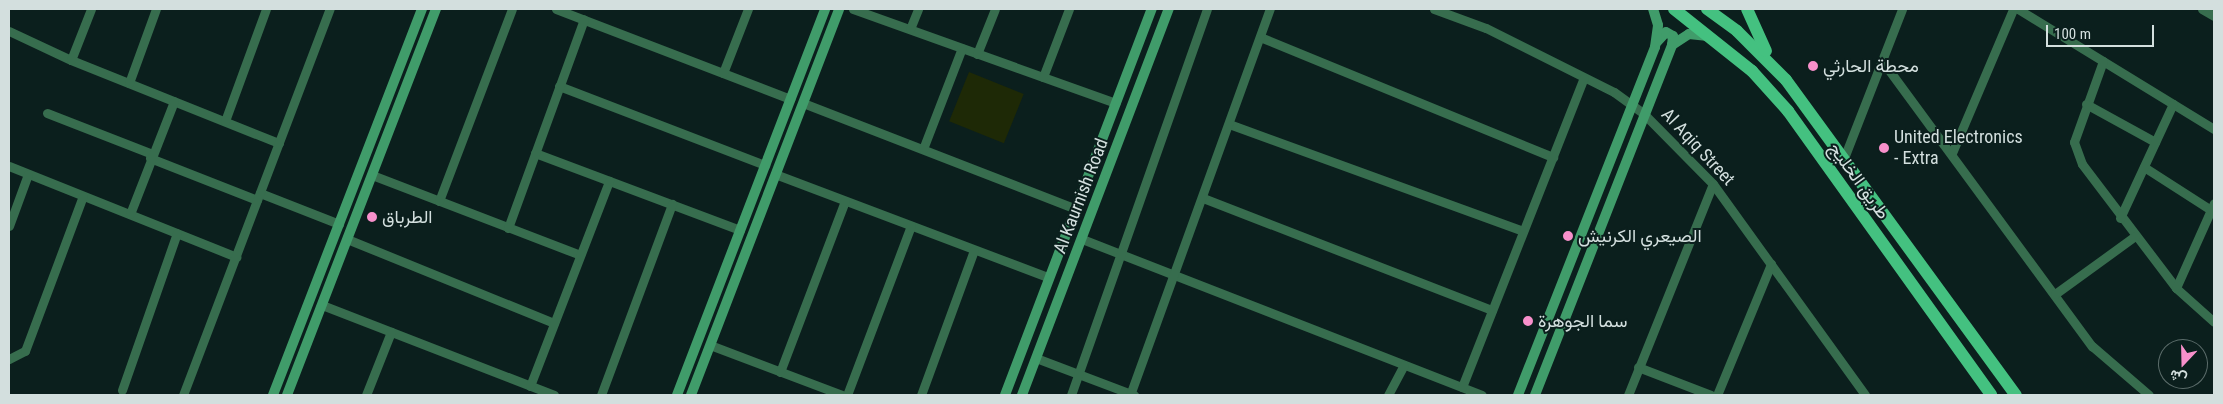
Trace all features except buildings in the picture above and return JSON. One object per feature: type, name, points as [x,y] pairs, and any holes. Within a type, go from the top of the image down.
[{"type":"main road","name":"طريق الخليج","points":[[1674,9],[1711,36],[1752,71],[1788,111],[1991,395]]},
{"type":"main road","name":"طريق الخليج","points":[[1707,9],[1737,31],[1786,80],[2016,395]]},
{"type":"main road","points":[[1747,9],[1758,38],[1786,80]]},
{"type":"street","points":[[72,60],[91,9]]},
{"type":"street","points":[[129,83],[156,9]]},
{"type":"street","points":[[225,121],[266,9]]},
{"type":"street","points":[[183,395],[330,9]]},
{"type":"street","points":[[273,395],[422,9]]},
{"type":"street","points":[[287,395],[436,9]]},
{"type":"street","points":[[439,201],[512,9]]},
{"type":"street","points":[[556,9],[790,99]]},
{"type":"street","points":[[723,73],[748,9]]},
{"type":"street","points":[[677,395],[825,9]]},
{"type":"street","points":[[690,395],[839,9]]},
{"type":"street","points":[[853,9],[1116,104]]},
{"type":"street","points":[[910,29],[918,9]]},
{"type":"street","points":[[977,54],[995,9]]},
{"type":"street","points":[[1043,77],[1069,9]]},
{"type":"street","name":"Al Kaurnish Road","points":[[1005,395],[1048,277],[1076,209],[1152,9]]},
{"type":"street","name":"Al Kaurnish Road","points":[[1022,395],[1169,9]]},
{"type":"street","points":[[1071,395],[1119,254],[1207,9]]},
{"type":"street","points":[[1036,358],[1131,395],[1270,9]]},
{"type":"street","name":"Al Aqiq Street","points":[[1434,9],[1486,28],[1584,78],[1644,114],[1713,184],[1864,395]]},
{"type":"street","points":[[1518,395],[1655,47],[1658,30],[1653,9]]},
{"type":"street","points":[[1844,158],[1883,62],[1902,9]]},
{"type":"street","points":[[1952,153],[2013,9]]},
{"type":"street","points":[[2018,9],[2214,129]]},
{"type":"street","points":[[2202,9],[2214,16]]},
{"type":"street","points":[[508,228],[584,19]]},
{"type":"street","points":[[1535,395],[1672,44],[1672,36],[1666,32],[1655,47]]},
{"type":"street","points":[[10,33],[72,60],[279,143]]},
{"type":"street","points":[[1672,44],[1689,34],[1711,36]]},
{"type":"street","points":[[1260,37],[1553,157]]},
{"type":"street","points":[[923,149],[962,48]]},
{"type":"street","points":[[2103,61],[2086,104],[2074,142],[2082,164],[2120,218],[2176,288],[2214,322]]},
{"type":"street","points":[[1883,62],[1952,153],[2092,346],[2143,393]]},
{"type":"street","points":[[1462,387],[1584,78]]},
{"type":"street","points":[[559,86],[765,166]]},
{"type":"street","points":[[786,145],[790,99]]},
{"type":"street","points":[[130,214],[174,101]]},
{"type":"street","points":[[803,103],[1076,209]]},
{"type":"street","points":[[2086,104],[2155,142]]},
{"type":"street","points":[[2120,218],[2173,104]]},
{"type":"street","points":[[46,114],[258,197],[339,224]]},
{"type":"street","points":[[1229,124],[1523,231]]},
{"type":"street","points":[[535,153],[740,230]]},
{"type":"street","points":[[347,239],[365,157]]},
{"type":"street","points":[[9,166],[236,257]]},
{"type":"street","points":[[2144,167],[2213,207],[2176,288]]},
{"type":"street","points":[[1090,172],[1073,231],[1082,239],[1482,395]]},
{"type":"street","points":[[9,226],[28,174]]},
{"type":"street","points":[[775,174],[1048,277]]},
{"type":"street","points":[[372,175],[580,255]]},
{"type":"street","points":[[530,386],[609,180]]},
{"type":"street","points":[[1628,395],[1713,184]]},
{"type":"street","points":[[9,359],[25,351],[83,196]]},
{"type":"street","points":[[1203,198],[1492,310]]},
{"type":"street","points":[[780,372],[845,201]]},
{"type":"street","points":[[601,395],[672,204]]},
{"type":"street","points":[[847,395],[911,226]]},
{"type":"street","points":[[122,390],[178,234]]},
{"type":"street","points":[[2055,294],[2135,236]]},
{"type":"street","points":[[347,239],[554,323]]},
{"type":"street","points":[[921,395],[974,250]]},
{"type":"street","points":[[1717,395],[1771,264]]},
{"type":"street","points":[[322,305],[554,395]]},
{"type":"street","points":[[366,395],[391,332]]},
{"type":"street","points":[[710,346],[842,395]]},
{"type":"street","points":[[1388,395],[1404,365]]},
{"type":"street","points":[[1638,367],[1711,395]]},
{"type":"street","points":[[682,395],[686,372]]},
{"type":"green space","points":[[969,72],[1024,94],[1004,143],[949,121]]},
{"type":"place","name":"محطة الحارثي","points":[[1813,66]]},
{"type":"place","name":"United Electronics - Extra","points":[[1884,148]]},
{"type":"place","name":"الطرباق","points":[[372,217]]},
{"type":"place","name":"الصيعري الكرنيش","points":[[1568,236]]},
{"type":"place","name":"سما الجوهرة","points":[[1528,321]]}]
